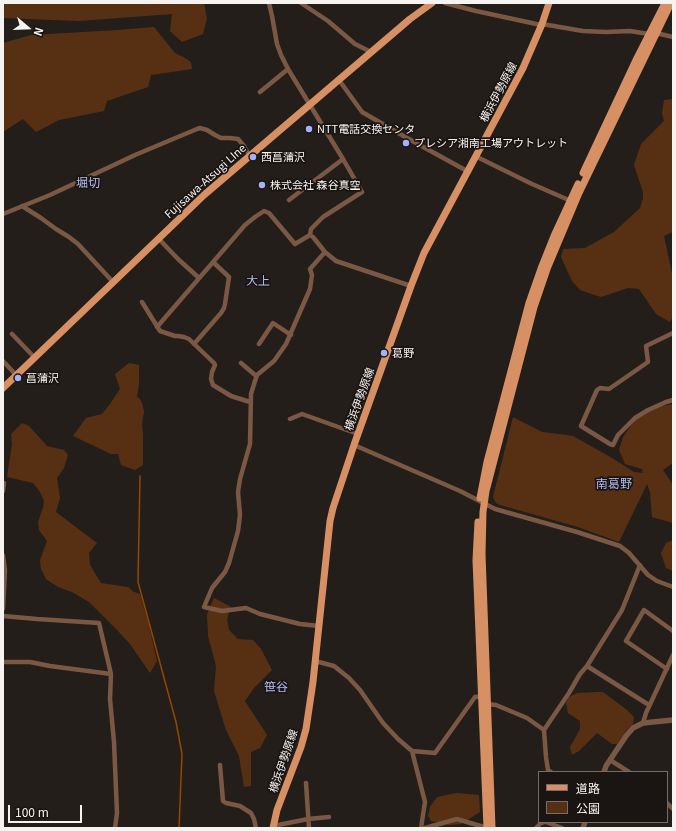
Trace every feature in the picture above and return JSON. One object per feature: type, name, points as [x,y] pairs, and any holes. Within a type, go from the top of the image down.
[{"type":"main road","name":"Fujisawa-Atsugi LIne","points":[[3,388],[204,195],[410,18],[432,3]]},
{"type":"main road","name":"横浜伊勢原線","points":[[273,827],[277,810],[301,747],[306,729],[330,521],[354,445],[411,286],[428,246],[523,68],[542,24],[549,3]]},
{"type":"main road","points":[[487,828],[476,560],[482,502],[534,307],[547,269],[572,202],[653,33],[665,3]]},
{"type":"main road","points":[[653,33],[671,3]]},
{"type":"main road","points":[[482,502],[482,554],[492,828]]},
{"type":"street","points":[[157,327],[250,221],[264,211],[269,213],[295,244],[310,235],[311,229],[323,217],[362,192],[281,55],[277,44],[269,3]]},
{"type":"street","points":[[301,3],[328,21],[356,44],[371,52]]},
{"type":"street","points":[[445,3],[476,11],[583,31],[630,31],[673,37]]},
{"type":"street","points":[[260,92],[288,69]]},
{"type":"street","points":[[339,80],[362,112],[467,171]]},
{"type":"street","points":[[3,214],[50,195],[180,135],[200,128],[207,130],[221,138],[238,139],[249,155]]},
{"type":"street","points":[[475,156],[572,202]]},
{"type":"street","points":[[289,200],[343,158]]},
{"type":"street","points":[[22,206],[78,244],[113,282]]},
{"type":"street","points":[[310,235],[325,252],[336,261],[411,286]]},
{"type":"street","points":[[158,238],[178,259],[200,278]]},
{"type":"street","points":[[319,626],[293,622],[260,614],[246,608],[222,611],[204,607],[212,588],[227,568],[237,536],[240,515],[238,492],[240,479],[250,444],[250,402],[257,375],[275,360],[286,344],[312,283],[310,269],[325,252]]},
{"type":"street","points":[[194,344],[221,313],[225,304],[229,277],[213,262]]},
{"type":"street","points":[[142,302],[160,331],[175,336],[184,337],[194,344],[214,363],[215,365],[211,380],[213,385],[231,396],[250,402]]},
{"type":"street","points":[[258,344],[273,323],[291,334]]},
{"type":"street","points":[[673,333],[646,346],[648,362],[609,389],[600,388],[597,390],[581,426],[613,445],[618,435],[635,418],[648,410],[673,400]]},
{"type":"street","points":[[12,334],[34,357]]},
{"type":"street","points":[[3,361],[16,375]]},
{"type":"street","points":[[241,363],[257,375]]},
{"type":"street","points":[[290,419],[302,414],[358,434]]},
{"type":"street","points":[[354,445],[460,491],[495,509],[577,532],[620,546],[629,553],[648,575],[673,588]]},
{"type":"street","points":[[3,492],[4,483]]},
{"type":"street","points":[[3,555],[5,570],[3,610]]},
{"type":"street","points":[[550,771],[548,770],[546,757],[544,730],[570,693],[580,674],[587,666],[622,610],[640,565]]},
{"type":"street","points":[[667,668],[626,641],[644,610],[673,631]]},
{"type":"street","points":[[3,616],[99,623],[111,674],[110,699],[114,742],[117,813],[115,828]]},
{"type":"street","points":[[643,723],[673,655]]},
{"type":"street","points":[[315,661],[334,666],[348,678],[364,695],[383,723],[412,751],[425,802],[421,828]]},
{"type":"street","points":[[3,662],[30,662],[111,674]]},
{"type":"street","points":[[587,666],[650,705]]},
{"type":"street","points":[[412,751],[435,753],[475,697],[482,696]]},
{"type":"street","points":[[488,704],[496,705],[528,718],[544,730]]},
{"type":"street","points":[[604,771],[606,766],[633,728],[643,723],[673,720]]},
{"type":"street","points":[[610,760],[627,771]]},
{"type":"street","points":[[220,765],[223,801],[240,806],[251,813],[256,828]]},
{"type":"street","points":[[306,783],[309,828]]},
{"type":"street","points":[[273,827],[308,819],[329,817]]},
{"type":"street","points":[[425,828],[457,820],[487,828]]},
{"type":"street","points":[[548,823],[562,828]]},
{"type":"green space","points":[[3,3],[204,3],[207,18],[203,34],[182,42],[170,31],[172,14],[79,21],[3,18]]},
{"type":"green space","points":[[154,27],[175,53],[191,62],[192,69],[151,75],[148,87],[107,101],[104,111],[59,120],[36,132],[23,119],[3,132],[3,43],[31,35]]},
{"type":"green space","points":[[673,99],[673,232],[664,236],[673,278],[673,316],[670,322],[656,314],[639,289],[628,288],[601,297],[580,290],[572,281],[561,257],[563,249],[585,248],[614,232],[640,208],[643,192],[634,165],[641,144],[664,121],[662,113],[664,100]]},
{"type":"green space","points":[[129,363],[139,365],[137,397],[142,403],[144,412],[142,424],[143,465],[135,470],[121,465],[118,454],[111,454],[73,436],[86,418],[102,414],[110,404],[120,389],[115,374]]},
{"type":"green space","points":[[673,404],[673,463],[663,470],[673,485],[673,523],[652,517],[650,492],[647,484],[619,542],[578,527],[496,503],[493,497],[513,417],[542,432],[573,436],[634,472],[643,473],[642,469],[625,464],[619,450],[623,437],[637,417],[656,407]]},
{"type":"green space","points":[[22,423],[29,426],[47,446],[64,450],[68,455],[64,468],[57,478],[60,498],[56,512],[97,543],[89,553],[90,565],[101,583],[128,587],[134,592],[140,594],[157,661],[150,673],[130,644],[89,602],[72,592],[58,587],[46,579],[41,569],[40,560],[47,541],[39,530],[38,522],[44,501],[40,492],[33,483],[7,477],[12,444],[11,434]]},
{"type":"green space","points":[[673,540],[673,571],[666,568],[661,553],[666,543]]},
{"type":"green space","points":[[214,598],[231,607],[227,619],[229,630],[238,639],[253,640],[261,649],[272,670],[254,688],[245,701],[267,735],[260,748],[251,752],[251,786],[244,787],[239,756],[226,730],[214,691],[216,666],[208,636],[207,614]]},
{"type":"green space","points":[[603,692],[634,717],[633,724],[617,744],[612,744],[597,733],[579,751],[572,755],[570,747],[580,729],[580,721],[568,713],[566,703],[569,697],[577,693]]},
{"type":"green space","points":[[456,793],[479,795],[480,812],[461,824],[449,825],[431,821],[428,816],[430,807],[437,797]]},
{"type":"waterway","points":[[140,476],[138,582],[176,722],[182,754],[179,828]]},
{"type":"place","name":"NTT電話交換センタ","points":[[309,129]]},
{"type":"place","name":"プレシア湘南工場アウトレット","points":[[406,143]]},
{"type":"place","name":"西菖蒲沢","points":[[253,157]]},
{"type":"place","name":"株式会社 森谷真空","points":[[262,185]]},
{"type":"place","name":"葛野","points":[[384,353]]},
{"type":"place","name":"菖蒲沢","points":[[18,378]]},
{"type":"district","name":"堀切","points":[[88,182]]},
{"type":"district","name":"大上","points":[[258,280]]},
{"type":"district","name":"南葛野","points":[[614,483]]},
{"type":"district","name":"笹谷","points":[[276,686]]}]
